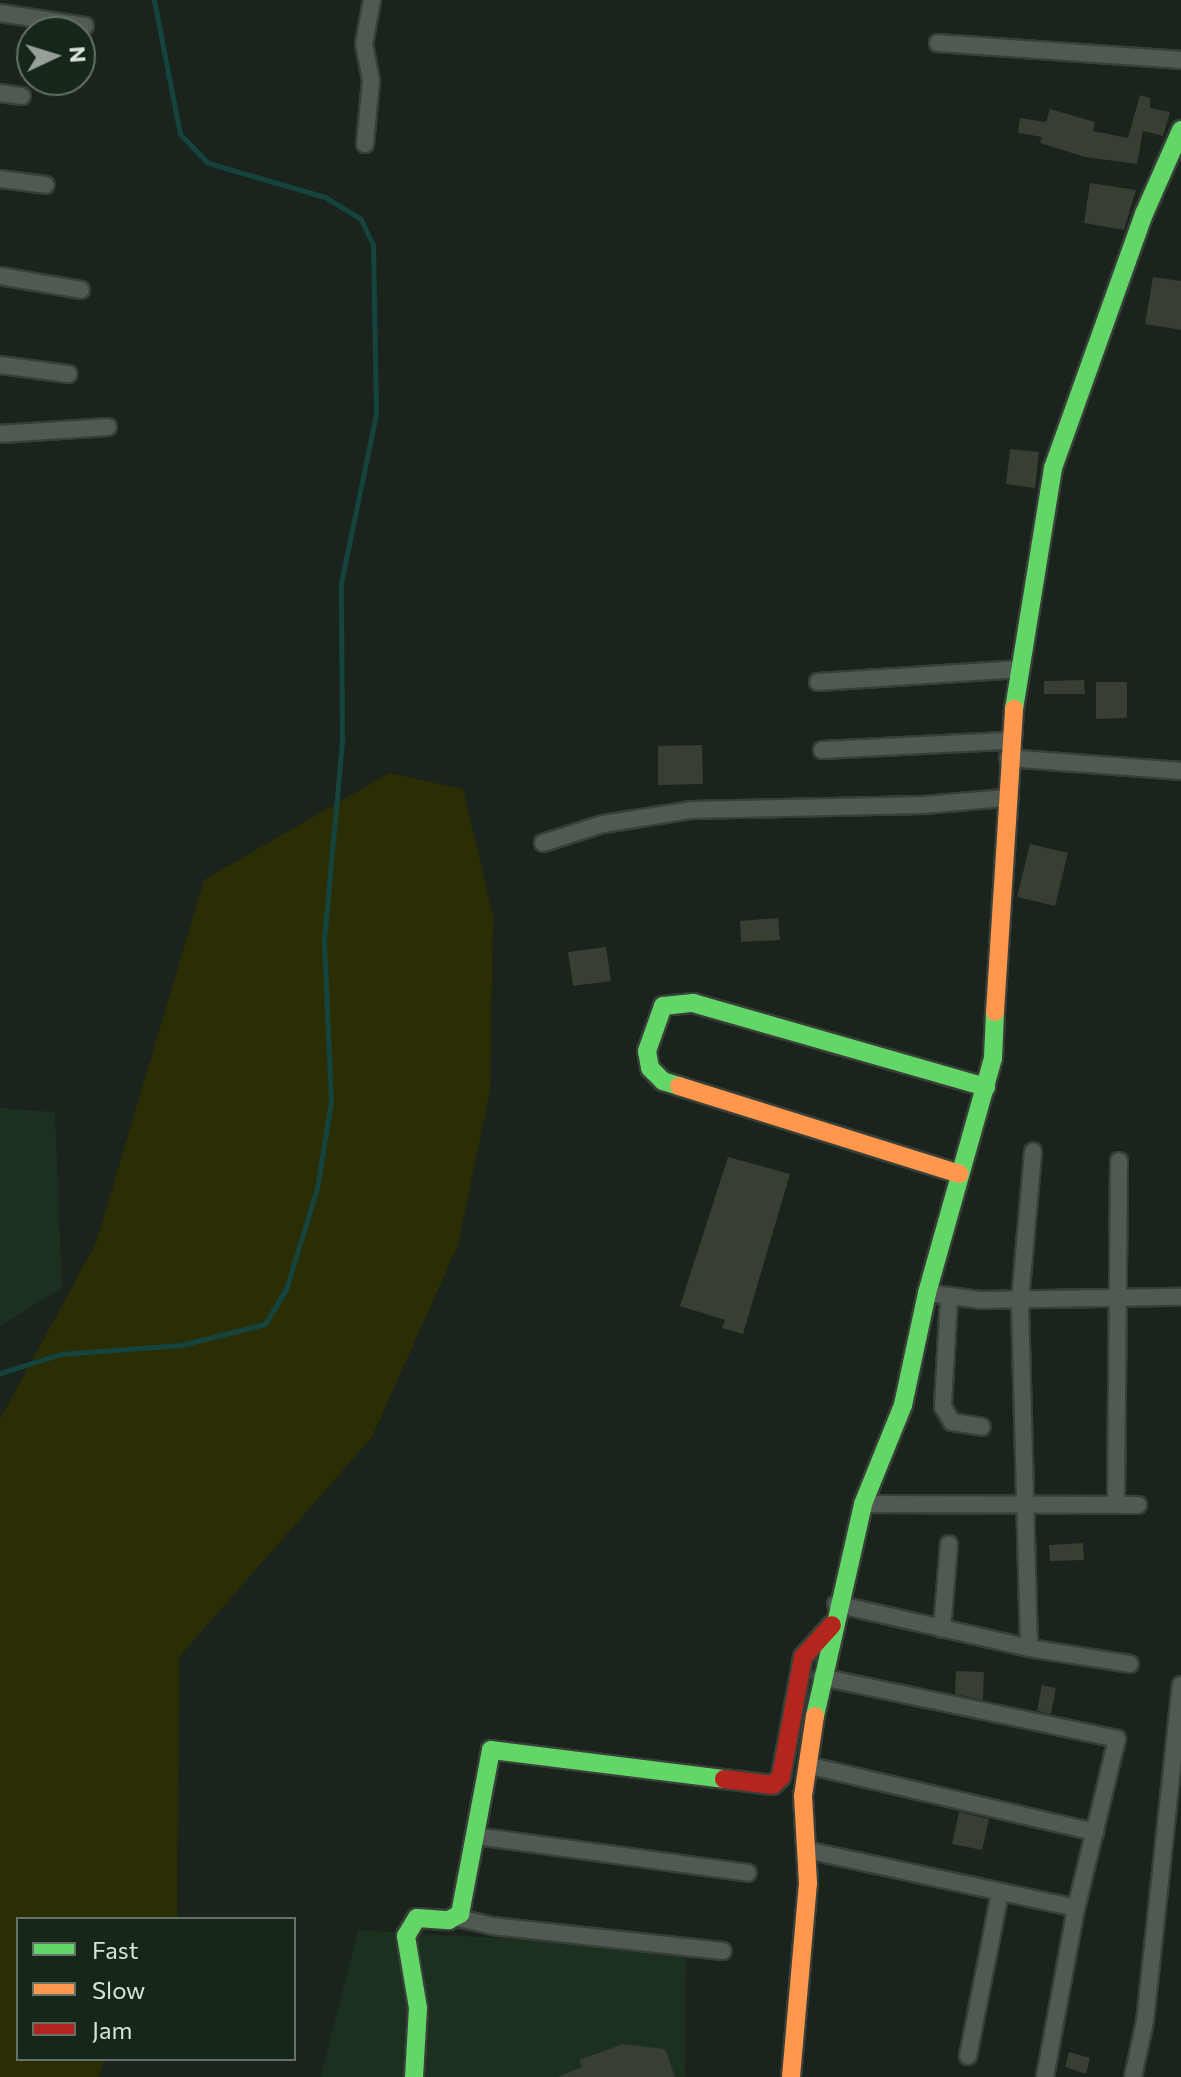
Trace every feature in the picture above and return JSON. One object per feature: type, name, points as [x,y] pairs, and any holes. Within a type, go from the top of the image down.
[{"type":"street","points":[[365,144],[371,80],[364,44],[372,0]]},
{"type":"street","points":[[938,43],[1181,60]]},
{"type":"street","points":[[791,2077],[808,1883],[803,1796],[811,1766],[821,1677],[836,1604],[863,1504],[903,1405],[927,1293],[993,1058],[1009,750],[1053,468],[1144,214],[1179,138]]},
{"type":"street","points":[[0,179],[46,185]]},
{"type":"street","points":[[0,276],[81,290]]},
{"type":"street","points":[[0,365],[68,374]]},
{"type":"street","points":[[0,434],[108,427]]},
{"type":"street","points":[[818,682],[1021,669]]},
{"type":"street","points":[[822,750],[1009,750],[1181,771]]},
{"type":"street","points":[[543,843],[603,824],[691,810],[924,805],[1005,798]]},
{"type":"street","points":[[960,1174],[663,1081],[650,1068],[647,1051],[663,1006],[693,1003],[986,1087]]},
{"type":"street","points":[[1029,1648],[1027,1521],[1021,1501],[1020,1301],[1033,1152]]},
{"type":"street","points":[[1116,1504],[1119,1161]]},
{"type":"street","points":[[927,1293],[949,1298],[1020,1301],[1181,1297]]},
{"type":"street","points":[[949,1298],[943,1407],[952,1422],[982,1427]]},
{"type":"street","points":[[863,1504],[1021,1501],[1138,1505]]},
{"type":"street","points":[[942,1629],[949,1544]]},
{"type":"street","points":[[836,1604],[1029,1648],[1130,1664]]},
{"type":"street","points":[[454,1917],[460,1914],[491,1750],[773,1785],[781,1777],[803,1657],[832,1625]]},
{"type":"street","points":[[821,1677],[1117,1739],[1076,1908],[1045,2077]]},
{"type":"street","points":[[1133,2077],[1145,2021],[1181,1685]]},
{"type":"street","points":[[811,1766],[1095,1832]]},
{"type":"street","points":[[475,1836],[747,1873]]},
{"type":"street","points":[[806,1850],[1076,1908]]},
{"type":"street","points":[[968,2056],[1000,1893]]},
{"type":"street","points":[[414,2077],[418,2008],[415,1966],[406,1936],[417,1918],[454,1917],[492,1926],[723,1951]]},
{"type":"shaded area","points":[[389,773],[463,789],[493,915],[490,1091],[458,1245],[372,1437],[179,1657],[177,1917],[16,1917],[16,2061],[104,2061],[98,2077],[0,2077],[0,1419],[96,1243],[204,880]]},
{"type":"shaded area","points":[[0,1108],[55,1112],[62,1288],[0,1326]]},
{"type":"shaded area","points":[[358,1930],[686,1949],[685,2077],[321,2077]]},
{"type":"building","points":[[1140,95],[1150,98],[1150,108],[1170,112],[1163,136],[1143,131],[1137,164],[1085,157],[1040,143],[1042,137],[1018,133],[1020,118],[1046,122],[1050,109],[1095,122],[1093,131],[1128,138]]},
{"type":"building","points":[[1090,183],[1136,190],[1124,230],[1084,223]]},
{"type":"building","points":[[1153,277],[1181,281],[1181,330],[1145,324]]},
{"type":"building","points":[[1010,449],[1039,452],[1035,488],[1006,484]]},
{"type":"building","points":[[1084,680],[1085,694],[1044,694],[1044,681]]},
{"type":"building","points":[[1096,682],[1127,682],[1127,718],[1096,719]]},
{"type":"building","points":[[702,745],[703,784],[658,785],[658,746]]},
{"type":"building","points":[[1030,844],[1068,853],[1055,906],[1017,897]]},
{"type":"building","points":[[778,918],[780,940],[741,942],[740,921]]},
{"type":"building","points":[[606,947],[611,981],[573,986],[568,952]]},
{"type":"building","points":[[728,1157],[790,1174],[743,1334],[722,1328],[725,1320],[680,1306]]},
{"type":"building","points":[[1083,1543],[1084,1560],[1050,1561],[1049,1545]]},
{"type":"building","points":[[956,1671],[984,1672],[983,1700],[955,1694]]},
{"type":"building","points":[[1042,1685],[1056,1688],[1051,1714],[1037,1711]]},
{"type":"building","points":[[959,1812],[989,1819],[982,1850],[952,1844]]},
{"type":"building","points":[[623,2044],[665,2049],[675,2077],[558,2077],[582,2067],[579,2060]]},
{"type":"building","points":[[1069,2052],[1090,2058],[1086,2074],[1065,2067]]},
{"type":"waterway","points":[[0,1373],[61,1354],[181,1345],[265,1324],[286,1289],[317,1188],[331,1102],[324,939],[342,743],[341,583],[376,414],[373,245],[361,219],[325,197],[208,163],[180,134],[154,0]]},
{"type":"traffic: fast","points":[[1014,709],[1053,468],[1144,214],[1181,130]]},
{"type":"traffic: fast","points":[[679,1086],[663,1081],[650,1068],[647,1051],[663,1006],[693,1003],[986,1087]]},
{"type":"traffic: fast","points":[[815,1716],[863,1504],[903,1405],[927,1293],[993,1058],[995,1012]]},
{"type":"traffic: fast","points":[[414,2077],[418,2008],[406,1936],[417,1918],[449,1920],[460,1914],[491,1750],[724,1779]]},
{"type":"traffic: slow","points":[[995,1012],[1014,709]]},
{"type":"traffic: slow","points":[[679,1086],[960,1174]]},
{"type":"traffic: slow","points":[[791,2077],[808,1883],[803,1796],[815,1716]]},
{"type":"traffic: jam","points":[[724,1779],[773,1785],[781,1777],[803,1657],[832,1625]]}]
